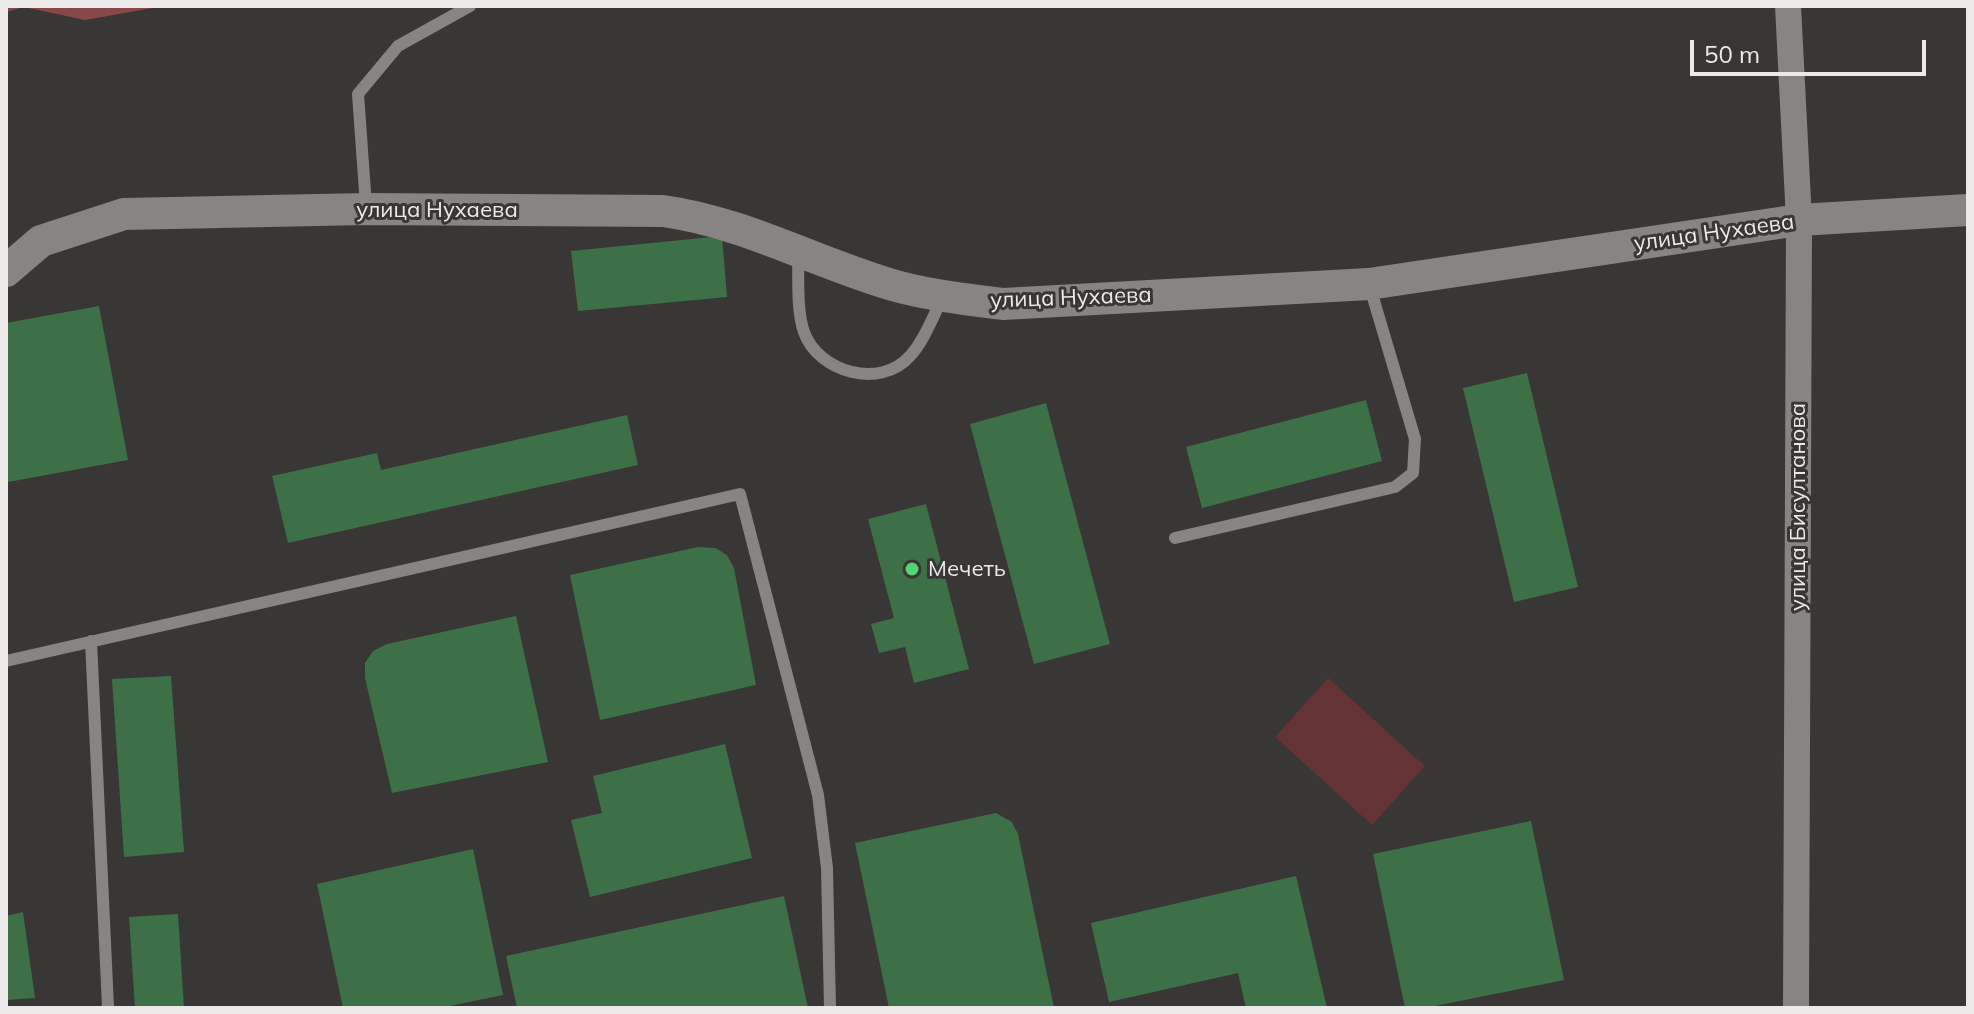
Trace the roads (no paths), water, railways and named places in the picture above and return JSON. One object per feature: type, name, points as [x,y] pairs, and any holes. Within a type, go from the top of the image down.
[{"type":"street","name":"улица Бисултанова","points":[[1788,6],[1799,220],[1796,1008]]},
{"type":"street","name":"улица Нухаева","points":[[6,271],[41,241],[124,214],[366,209],[663,211],[706,217],[887,283],[944,297],[1003,304],[1369,284],[1799,220],[1968,210]]},
{"type":"lane","points":[[366,209],[358,94],[398,46],[470,6]]},
{"type":"lane","points":[[797,249],[802,329],[818,356],[845,370],[893,370],[911,355],[944,297]]},
{"type":"lane","points":[[1175,538],[1395,487],[1413,473],[1415,439],[1369,284]]},
{"type":"lane","points":[[6,661],[740,494],[818,795],[827,868],[830,1008]]},
{"type":"lane","points":[[91,641],[108,1007]]},
{"type":"place","name":"Мечеть","points":[[912,569]]}]
